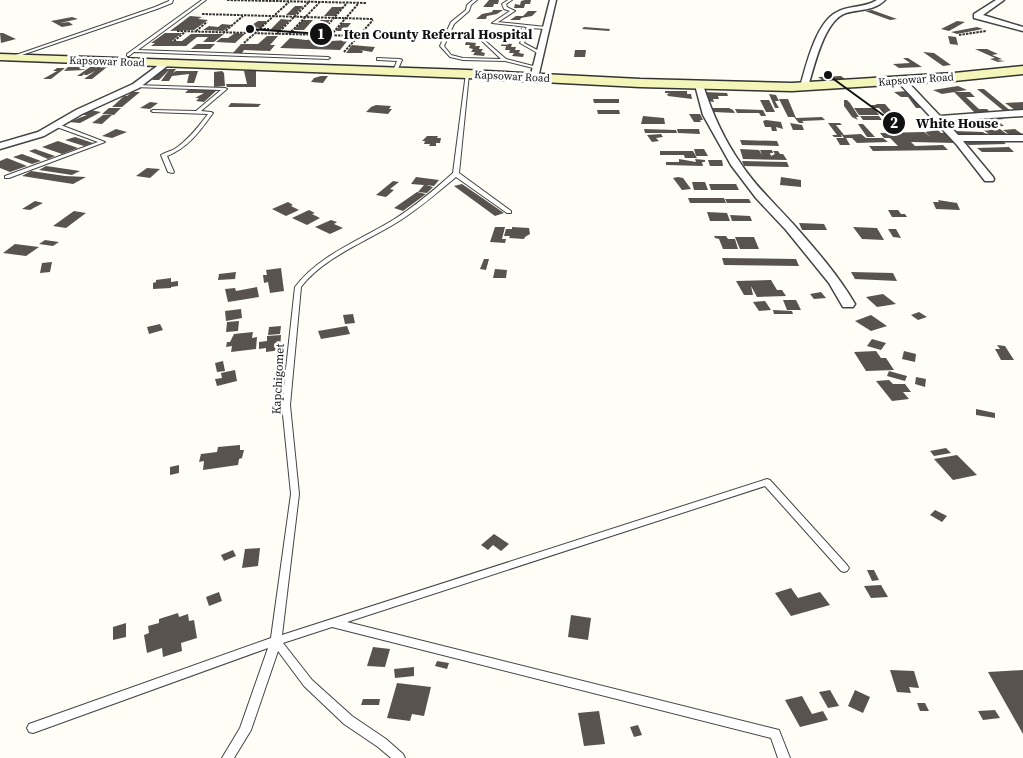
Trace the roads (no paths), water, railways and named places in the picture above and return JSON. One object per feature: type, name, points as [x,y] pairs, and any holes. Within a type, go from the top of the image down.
[{"type":"main road","name":"Kapsowar Road","points":[[6,57],[467,74],[535,73],[700,84],[804,87],[1023,70]]},
{"type":"street","points":[[535,73],[553,0]]},
{"type":"street","points":[[804,87],[814,50],[831,19],[836,14],[864,9],[882,0]]},
{"type":"street","points":[[1001,0],[977,16],[1023,29]]},
{"type":"street","points":[[0,146],[41,134],[136,86],[167,63]]},
{"type":"street","points":[[900,80],[956,138],[989,179]]},
{"type":"street","points":[[700,84],[708,115],[736,165],[760,196],[790,228],[834,282],[848,304]]},
{"type":"street","points":[[938,119],[1023,113]]},
{"type":"street","points":[[956,138],[1023,138]]},
{"type":"lane","points":[[6,57],[156,8],[171,2],[171,0]]},
{"type":"lane","points":[[128,55],[204,0]]},
{"type":"lane","points":[[475,0],[469,5],[468,10],[452,22],[442,46],[450,56],[463,59],[505,60]]},
{"type":"lane","points":[[510,0],[504,4],[505,8],[513,11],[494,23],[545,28]]},
{"type":"lane","points":[[529,26],[522,43],[540,53]]},
{"type":"lane","points":[[483,40],[505,60],[535,73]]},
{"type":"lane","points":[[134,51],[328,58]]},
{"type":"lane","points":[[378,59],[400,60],[395,71]]},
{"type":"lane","points":[[467,74],[456,174],[509,212]]},
{"type":"lane","points":[[136,86],[225,89],[197,112]]},
{"type":"lane","points":[[153,111],[211,113],[197,132],[176,152],[164,155],[171,172]]},
{"type":"lane","points":[[7,177],[103,142],[56,125]]},
{"type":"lane","name":"Kapchigomet","points":[[228,758],[245,730],[276,641],[295,494],[286,405],[298,287],[300,282],[315,270],[404,216],[456,174]]},
{"type":"lane","points":[[33,728],[276,641],[767,482],[844,568]]},
{"type":"lane","points":[[333,623],[775,734],[784,758]]},
{"type":"lane","points":[[276,641],[308,683],[348,720],[382,743],[399,758]]},
{"type":"place","name":"Iten County Referral Hospital","points":[[250,29]]},
{"type":"place","name":"White House","points":[[828,75]]}]
